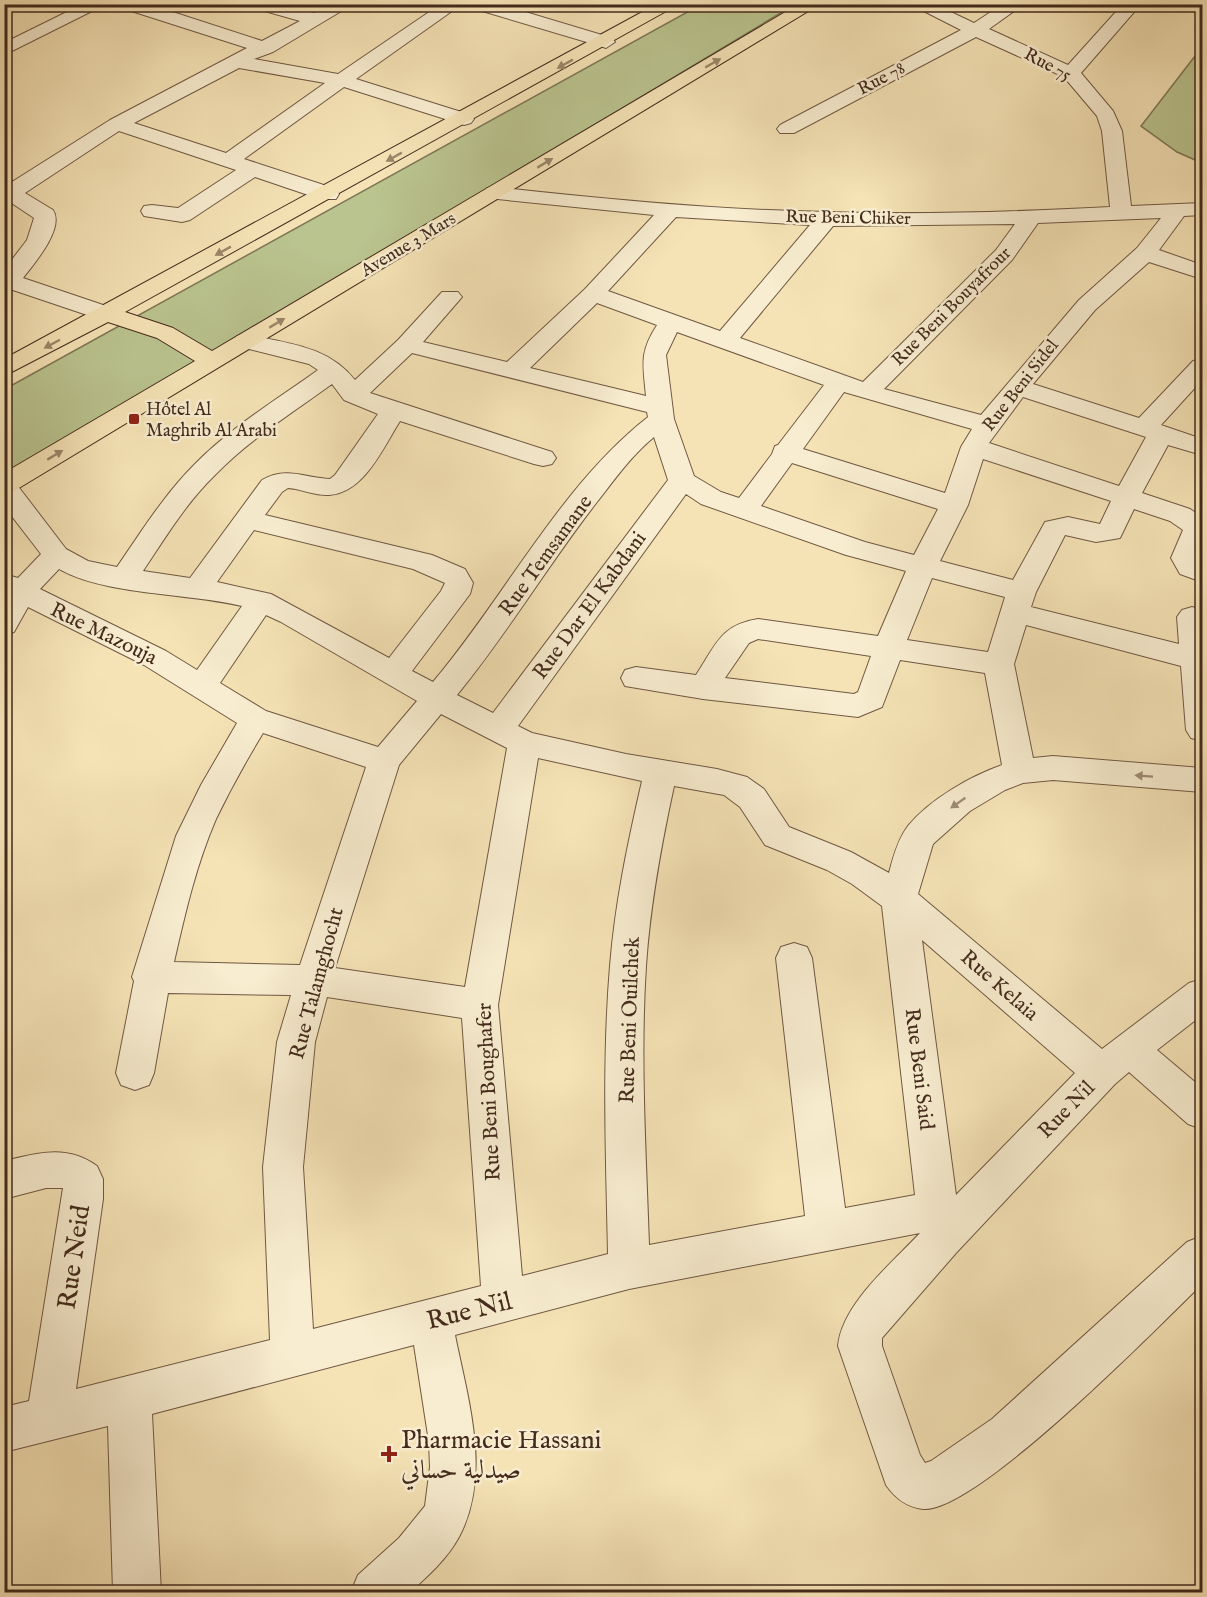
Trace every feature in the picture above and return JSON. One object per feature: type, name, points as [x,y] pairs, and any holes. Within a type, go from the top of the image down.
[{"type":"main road","points":[[4,369],[606,42],[671,4]]},
{"type":"main road","name":"Avenue 3 Mars","points":[[4,486],[812,4]]},
{"type":"main road","points":[[107,314],[165,333],[212,361]]},
{"type":"street","points":[[8,45],[98,4]]},
{"type":"street","points":[[128,4],[266,48]]},
{"type":"street","points":[[260,4],[314,19]]},
{"type":"street","points":[[107,314],[7,280],[35,245],[46,220],[45,215],[10,191],[117,124],[266,48],[314,19],[345,4]]},
{"type":"street","points":[[229,161],[341,80],[454,4]]},
{"type":"street","points":[[478,4],[606,42]]},
{"type":"street","name":"Rue 75","points":[[918,4],[1071,73],[1106,115],[1112,131],[1121,213]]},
{"type":"street","name":"Rue 78","points":[[787,129],[977,29],[1016,4]]},
{"type":"street","points":[[1071,73],[1133,4]]},
{"type":"street","points":[[239,62],[341,80],[464,119]]},
{"type":"street","points":[[117,124],[328,194]]},
{"type":"street","points":[[152,211],[182,215],[253,169]]},
{"type":"street","name":"Rue Beni Chiker","points":[[495,193],[621,207],[827,219],[1031,218],[1190,210]]},
{"type":"street","points":[[511,372],[593,294],[672,209]]},
{"type":"street","name":"Rue Beni Sidel","points":[[703,688],[858,706],[871,699],[922,568],[954,506],[980,436],[1017,387],[1087,305],[1190,210]]},
{"type":"street","name":"Rue Beni Bouyafrour","points":[[867,392],[1004,255],[1031,218]]},
{"type":"street","points":[[725,341],[827,219]]},
{"type":"street","points":[[1145,253],[1203,272]]},
{"type":"street","points":[[593,294],[840,381],[1180,515],[1194,524],[1198,531],[1185,558],[1190,567],[1203,573]]},
{"type":"street","points":[[353,394],[407,345],[450,297]]},
{"type":"street","points":[[671,322],[657,344],[654,355],[660,413],[682,480],[699,493],[744,510],[856,549],[922,568],[1017,602],[1196,642],[1203,730]]},
{"type":"street","points":[[246,341],[318,359],[334,370],[353,394],[372,404],[543,458]]},
{"type":"street","points":[[407,345],[660,413]]},
{"type":"street","points":[[1020,771],[999,664],[1017,602],[1055,528],[1065,525],[1097,534],[1110,532],[1153,431],[1203,366]]},
{"type":"street","points":[[124,578],[178,499],[204,470],[229,447],[334,370]]},
{"type":"street","points":[[744,510],[784,452],[840,381]]},
{"type":"street","points":[[1017,387],[1203,447]]},
{"type":"street","points":[[198,588],[272,486],[281,480],[294,480],[326,488],[344,482],[394,410]]},
{"type":"street","name":"Rue Temsamane","points":[[384,761],[478,649],[568,519],[627,446],[660,413]]},
{"type":"street","points":[[784,452],[954,506]]},
{"type":"street","name":"Rue Dar El Kabdani","points":[[511,737],[682,480]]},
{"type":"street","points":[[4,486],[56,555],[13,588],[4,625]]},
{"type":"street","points":[[247,520],[366,548],[450,572],[459,583],[455,594],[393,674]]},
{"type":"street","name":"Rue Kelaia","points":[[56,555],[80,569],[124,578],[198,588],[261,601],[291,615],[436,698],[511,737],[660,773],[717,781],[744,791],[777,836],[839,861],[864,874],[1116,1061],[1203,1112]]},
{"type":"street","name":"Rue Mazouja","points":[[13,588],[202,685],[255,719],[384,761]]},
{"type":"street","points":[[202,685],[261,601]]},
{"type":"street","points":[[636,678],[703,688],[738,636],[745,631],[769,629],[999,664]]},
{"type":"street","points":[[135,1073],[150,977],[186,853],[207,806],[255,719]]},
{"type":"street","name":"Rue Beni Boughafer","points":[[503,1301],[480,1005],[511,737]]},
{"type":"street","name":"Rue Talamghocht","points":[[293,1355],[283,1167],[296,1042],[313,981],[384,761]]},
{"type":"street","points":[[899,898],[912,850],[920,835],[958,802],[993,781],[1020,771],[1053,768],[1203,780]]},
{"type":"street","name":"Rue Beni Ouilchek","points":[[629,1269],[625,1079],[628,967],[638,879],[660,773]]},
{"type":"street","name":"Rue Beni Said","points":[[899,898],[939,1225]]},
{"type":"street","points":[[794,958],[827,1230]]},
{"type":"street","points":[[150,977],[313,981],[480,1005]]},
{"type":"street","name":"Rue Nil","points":[[4,1430],[629,1269],[827,1230],[939,1225],[1116,1061],[1203,994]]},
{"type":"street","name":"Rue Neid","points":[[4,1180],[62,1168],[75,1170],[83,1179],[83,1199],[49,1418]]},
{"type":"street","points":[[939,1225],[867,1323],[861,1334],[860,1346],[902,1469],[912,1483],[924,1486],[940,1482],[1008,1436],[1203,1256]]},
{"type":"street","points":[[375,1593],[423,1547],[446,1511],[453,1460],[431,1320]]},
{"type":"street","points":[[129,1397],[137,1593]]},
{"type":"green space","points":[[700,5],[794,5],[5,479],[5,389]]},
{"type":"green space","points":[[1202,47],[1202,163],[1177,152],[1141,126]]},
{"type":"place","name":"Hôtel Al Maghrib Al Arabi","points":[[134,419]]},
{"type":"place","name":"Pharmacie Hassani صيدلية حساني","points":[[389,1454]]}]
